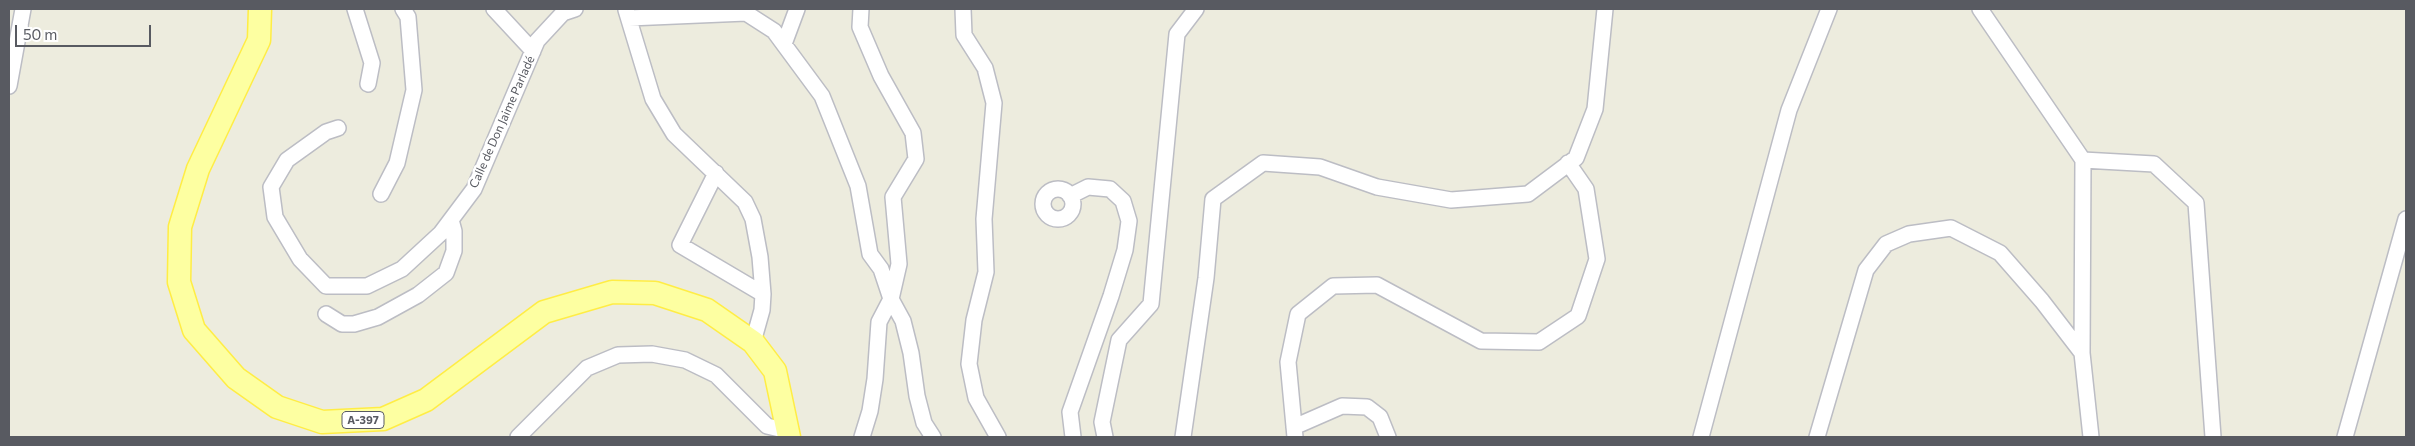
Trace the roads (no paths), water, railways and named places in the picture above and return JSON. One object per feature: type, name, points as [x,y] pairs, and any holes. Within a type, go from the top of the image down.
[{"type":"main road","name":"A-397","points":[[260,9],[259,40],[198,169],[180,228],[179,282],[194,330],[236,378],[277,407],[322,422],[383,419],[426,400],[544,312],[612,292],[656,293],[707,310],[753,342],[775,371],[788,434]]},
{"type":"street","points":[[9,86],[23,9]]},
{"type":"street","points":[[355,9],[372,62],[368,84]]},
{"type":"street","points":[[381,194],[397,163],[414,90],[408,17],[403,9]]},
{"type":"street","points":[[494,9],[533,51]]},
{"type":"street","name":"Calle de Don Jaime Parladé","points":[[338,128],[326,132],[286,160],[272,187],[275,217],[300,259],[326,286],[366,286],[402,269],[441,233],[451,220],[474,189],[537,41],[563,13],[575,9]]},
{"type":"street","points":[[784,44],[797,9]]},
{"type":"street","points":[[861,9],[860,27],[881,76],[913,133],[916,159],[893,197],[899,264],[891,300],[879,322],[875,379],[870,412],[862,437]]},
{"type":"street","points":[[963,9],[964,35],[985,68],[994,103],[984,219],[986,272],[974,320],[969,364],[976,398],[998,437]]},
{"type":"street","points":[[1105,437],[1102,422],[1119,340],[1151,304],[1178,34],[1196,9]]},
{"type":"street","points":[[1183,437],[1206,278],[1213,199],[1264,163],[1320,167],[1377,186],[1451,200],[1528,194],[1576,158],[1595,109],[1605,9]]},
{"type":"street","points":[[1701,437],[1789,110],[1829,9]]},
{"type":"street","points":[[1980,9],[2083,160],[2082,353],[2091,437]]},
{"type":"street","points":[[753,342],[762,310],[763,294],[760,257],[753,219],[745,202],[674,134],[652,99],[627,13],[746,13],[774,31],[822,96],[858,186],[870,254],[881,269],[891,300],[903,320],[911,353],[917,396],[924,423],[933,437]]},
{"type":"street","points":[[2083,160],[2154,164],[2196,203],[2213,437]]},
{"type":"street","points":[[1388,437],[1380,418],[1366,407],[1342,406],[1294,432],[1288,362],[1298,314],[1333,286],[1378,285],[1482,341],[1539,342],[1578,316],[1597,259],[1586,189],[1568,163]]},
{"type":"street","points":[[716,173],[680,245],[763,294]]},
{"type":"street","points":[[1070,196],[1088,187],[1110,189],[1123,201],[1129,221],[1125,250],[1111,296],[1070,412],[1073,437]]},
{"type":"street","points":[[2345,437],[2406,219]]},
{"type":"street","points":[[326,314],[342,324],[354,324],[378,317],[418,295],[446,273],[454,251],[454,230],[451,220]]},
{"type":"street","points":[[1817,437],[1866,270],[1886,244],[1909,234],[1952,228],[2000,253],[2082,353]]},
{"type":"street","points":[[518,437],[587,368],[618,355],[652,354],[685,360],[716,375],[766,426],[788,434]]}]
